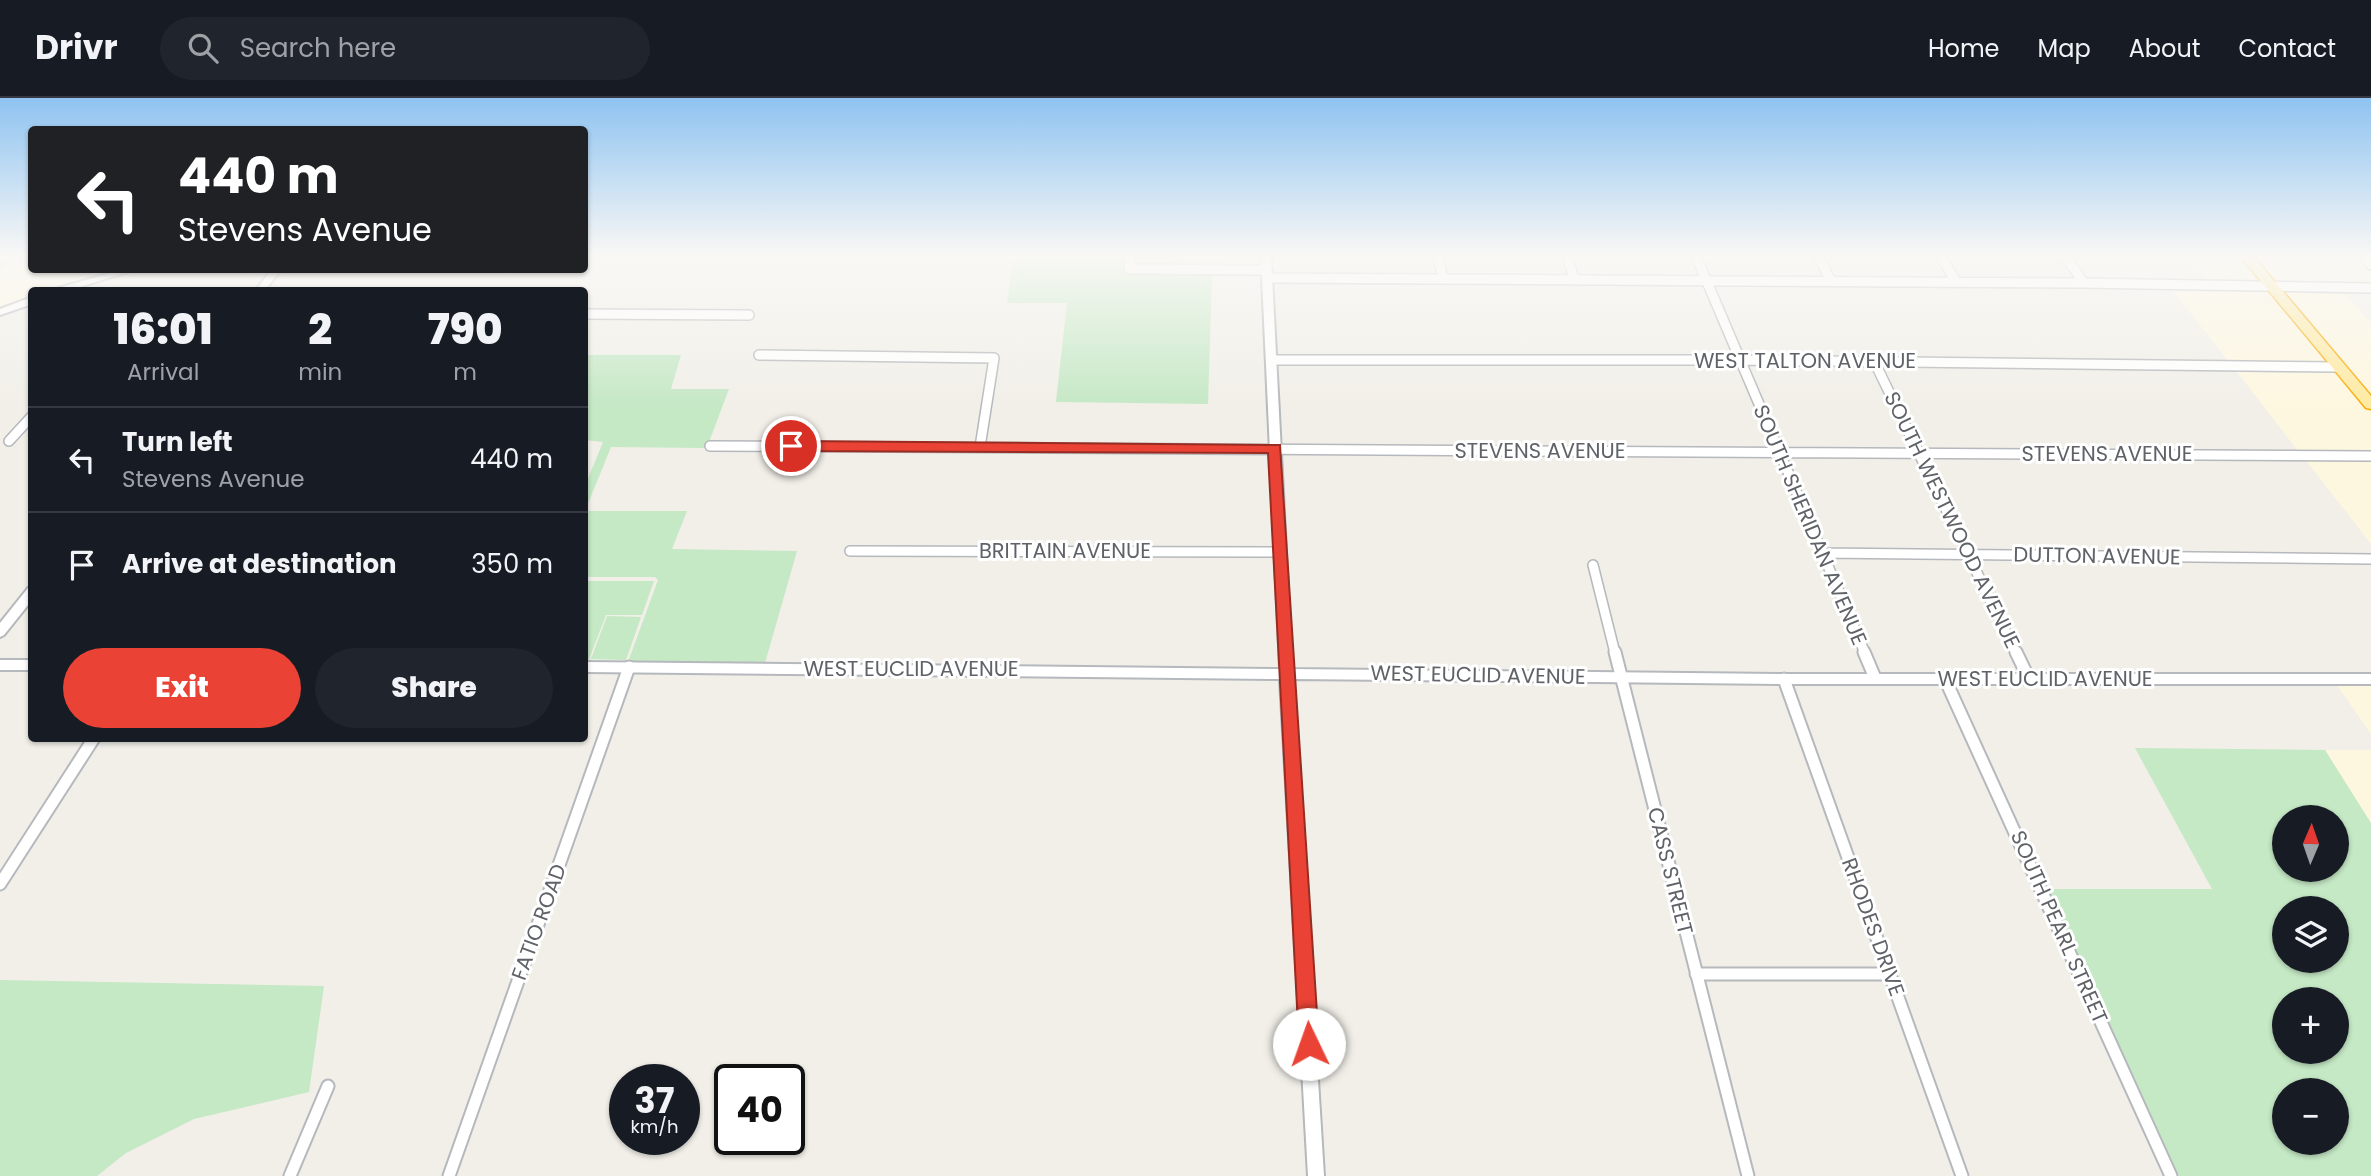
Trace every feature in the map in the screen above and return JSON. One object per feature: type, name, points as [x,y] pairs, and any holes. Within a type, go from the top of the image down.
[{"type":"highway","points":[[2288,306],[2371,405]]},
{"type":"street","points":[[1268,306],[1316,1176]]},
{"type":"street","name":"SOUTH SHERIDAN AVENUE","points":[[1717,306],[1875,678]]},
{"type":"street","points":[[588,314],[749,315]]},
{"type":"street","points":[[759,355],[994,358],[980,447]]},
{"type":"street","name":"WEST TALTON AVENUE","points":[[1270,359],[1874,361],[2339,367]]},
{"type":"street","name":"SOUTH WESTWOOD AVENUE","points":[[1874,361],[2029,679]]},
{"type":"street","points":[[9,441],[28,420]]},
{"type":"street","name":"STEVENS AVENUE","points":[[710,446],[2371,456]]},
{"type":"street","name":"BRITTAIN AVENUE","points":[[850,551],[1281,552]]},
{"type":"street","name":"DUTTON AVENUE","points":[[1823,553],[2371,559]]},
{"type":"street","name":"CASS STREET","points":[[1593,565],[1748,1176]]},
{"type":"street","points":[[0,632],[28,597]]},
{"type":"street","points":[[0,665],[28,665]]},
{"type":"street","name":"WEST EUCLID AVENUE","points":[[588,667],[1784,679],[2371,679]]},
{"type":"street","name":"FATIO ROAD","points":[[449,1176],[629,667]]},
{"type":"street","name":"RHODES DRIVE","points":[[1784,679],[1962,1176]]},
{"type":"street","name":"SOUTH PEARL STREET","points":[[1945,679],[2171,1176]]},
{"type":"street","points":[[0,884],[91,742]]},
{"type":"street","points":[[1696,974],[1890,974]]},
{"type":"street","points":[[290,1176],[328,1086]]},
{"type":"shaded area","points":[[2185,306],[2284,306],[2332,364],[2229,362]]},
{"type":"shaded area","points":[[2292,306],[2356,306],[2371,323],[2371,399]]},
{"type":"shaded area","points":[[2234,368],[2337,370],[2371,410],[2371,452],[2299,452]]},
{"type":"shaded area","points":[[2305,459],[2371,460],[2371,544]]},
{"type":"shaded area","points":[[2337,685],[2371,685],[2371,734]]},
{"type":"shaded area","points":[[2325,750],[2371,750],[2371,823],[2345,782]]},
{"type":"green space","points":[[1067,306],[1211,306],[1208,404],[1056,402]]},
{"type":"green space","points":[[588,355],[681,355],[671,389],[729,389],[709,442],[704,448],[611,447],[588,504],[588,479],[603,442],[588,440]]},
{"type":"green space","points":[[588,511],[687,511],[672,549],[797,551],[765,663],[628,662],[658,580],[655,577],[588,577]]},
{"type":"green space","points":[[588,581],[654,581],[642,615],[606,615],[589,659]]},
{"type":"green space","points":[[607,616],[641,617],[626,660],[591,659]]},
{"type":"green space","points":[[2135,748],[2325,750],[2371,823],[2371,1176],[2179,1176],[2048,889],[2212,889]]},
{"type":"green space","points":[[0,980],[324,986],[309,1092],[194,1119],[126,1153],[97,1176],[0,1176]]},
{"type":"route","points":[[791,446],[1275,449],[1309,1044]]}]
